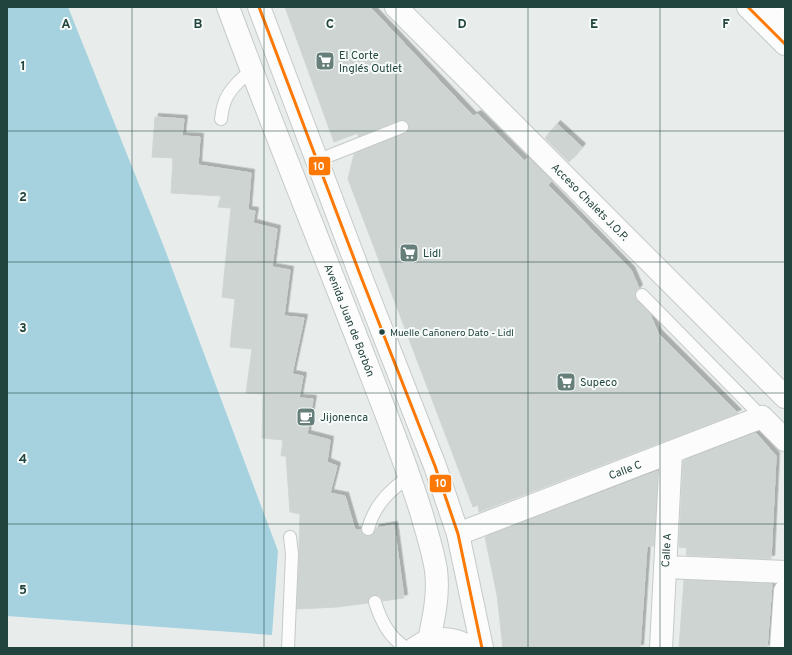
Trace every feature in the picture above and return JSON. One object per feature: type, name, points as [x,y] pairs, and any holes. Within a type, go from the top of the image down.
[{"type":"street","name":"Avenida Juan de Borbón","points":[[228,7],[410,475],[432,549],[436,571],[437,594],[434,616],[422,644]]},
{"type":"street","points":[[259,7],[316,161],[435,466],[458,534],[482,648]]},
{"type":"street","name":"Acceso Chalets J.O.P.","points":[[396,7],[785,397]]},
{"type":"street","points":[[748,7],[785,44]]},
{"type":"street","points":[[771,7],[785,38]]},
{"type":"street","points":[[762,417],[785,440]]},
{"type":"street","name":"Calle C","points":[[458,534],[762,417]]},
{"type":"street","name":"Calle A","points":[[661,648],[671,452]]},
{"type":"street","points":[[665,567],[785,572]]},
{"type":"street","points":[[782,648],[785,591]]},
{"type":"street","points":[[422,644],[443,638],[456,640],[470,648]]},
{"type":"lane","points":[[221,120],[224,103],[231,90],[240,79],[252,70]]},
{"type":"lane","points":[[316,161],[402,127]]},
{"type":"lane","points":[[642,295],[762,417]]},
{"type":"lane","points":[[368,529],[376,508],[393,489],[410,475]]},
{"type":"lane","points":[[288,648],[292,554],[290,537]]},
{"type":"lane","points":[[375,602],[384,625],[399,644],[406,648]]},
{"type":"water","points":[[7,7],[68,7],[164,247],[278,551],[272,635],[7,616]]},
{"type":"building","points":[[285,7],[370,7],[473,116],[478,114],[525,161],[528,157],[552,181],[548,185],[631,270],[639,288],[635,293],[635,297],[650,314],[658,333],[738,413],[479,512],[478,505],[473,507],[348,179],[354,154],[405,134],[408,131],[409,125],[406,121],[400,120],[358,137],[358,133],[334,142]]},
{"type":"building","points":[[155,117],[184,119],[182,136],[200,137],[198,165],[251,173],[248,210],[255,211],[253,223],[277,229],[272,267],[290,270],[284,316],[304,318],[292,374],[303,376],[299,398],[313,399],[307,434],[330,440],[327,462],[337,466],[330,493],[345,496],[355,530],[361,530],[363,534],[369,536],[373,534],[376,528],[394,525],[404,598],[383,601],[380,596],[373,595],[369,597],[368,603],[338,607],[297,609],[300,514],[290,512],[286,456],[281,456],[283,440],[262,438],[263,394],[246,393],[252,349],[230,347],[235,299],[222,297],[231,208],[218,207],[221,196],[171,193],[173,158],[152,157]]},
{"type":"building","points":[[557,124],[582,147],[569,162],[545,138]]},
{"type":"building","points":[[756,433],[776,456],[771,559],[686,555],[687,548],[679,547],[683,461]]},
{"type":"building","points":[[658,471],[654,546],[647,546],[640,648],[503,648],[497,595],[485,537]]},
{"type":"building","points":[[684,580],[772,584],[767,648],[679,648]]},
{"type":"transit line","name":"10","points":[[259,7],[361,277],[435,466],[458,534],[482,648]]},
{"type":"transit line","name":"10","points":[[748,7],[785,44]]},
{"type":"place","name":"El Corte Inglés Outlet","points":[[325,61]]},
{"type":"place","name":"Lidl","points":[[409,253]]},
{"type":"place","name":"Muelle Cañonero Dato - Lidl","points":[[382,332]]},
{"type":"place","name":"Supeco","points":[[566,382]]},
{"type":"place","name":"Jijonenca","points":[[306,417]]}]
